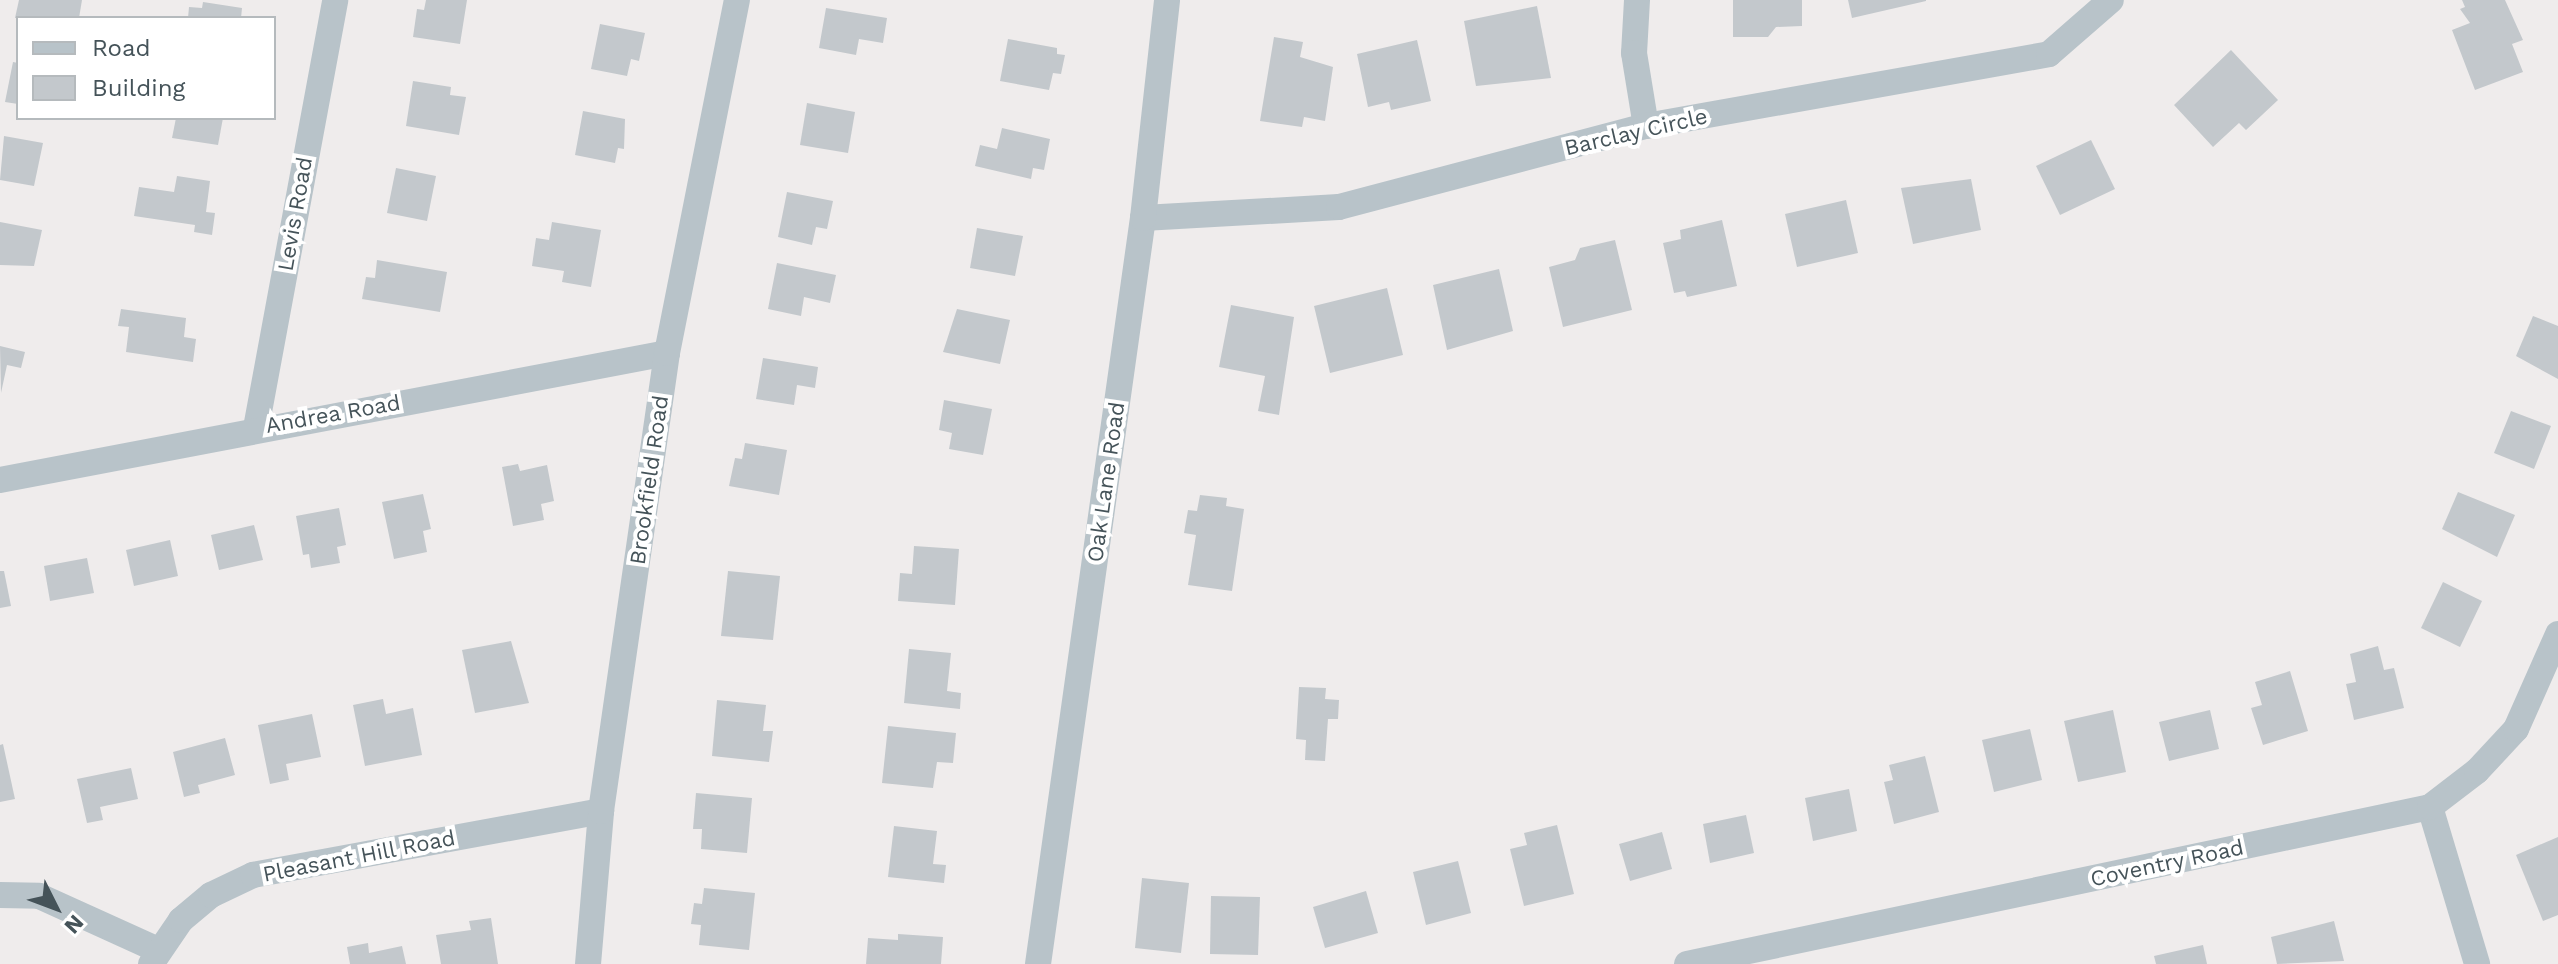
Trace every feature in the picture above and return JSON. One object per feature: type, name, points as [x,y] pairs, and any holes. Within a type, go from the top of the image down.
[{"type":"street","name":"Levis Road","points":[[256,428],[335,0]]},
{"type":"street","name":"Brookfield Road","points":[[588,964],[601,811],[667,353],[737,0]]},
{"type":"street","name":"Oak Lane Road","points":[[1038,964],[1143,218],[1167,0]]},
{"type":"street","points":[[1637,0],[1634,53],[1646,126]]},
{"type":"street","name":"Barclay Circle","points":[[1143,218],[1339,207],[1646,126],[2049,54],[2111,0]]},
{"type":"street","name":"Andrea Road","points":[[0,480],[256,428],[667,353]]},
{"type":"street","name":"Coventry Road","points":[[1687,964],[2430,807],[2477,771],[2516,729],[2558,634]]},
{"type":"street","points":[[2430,807],[2477,964]]},
{"type":"street","name":"Pleasant Hill Road","points":[[154,957],[181,920],[211,895],[253,875],[601,811]]},
{"type":"street","points":[[0,895],[39,896],[154,957]]},
{"type":"building","points":[[19,0],[82,0],[79,16],[15,18]]},
{"type":"building","points":[[426,0],[467,0],[460,44],[413,37],[417,9],[424,10]]},
{"type":"building","points":[[1733,0],[1802,0],[1802,26],[1776,27],[1768,37],[1733,37]]},
{"type":"building","points":[[1848,0],[1926,0],[1926,1],[1852,18]]},
{"type":"building","points":[[2462,0],[2505,0],[2523,40],[2512,44],[2523,72],[2475,90],[2452,30],[2470,23],[2460,9],[2465,7]]},
{"type":"building","points":[[203,2],[242,8],[241,16],[188,16],[189,7],[202,8]]},
{"type":"building","points":[[1537,6],[1551,78],[1476,86],[1464,21]]},
{"type":"building","points":[[826,8],[887,18],[883,43],[859,39],[856,55],[819,48]]},
{"type":"building","points":[[600,24],[645,33],[639,61],[631,59],[627,76],[591,69]]},
{"type":"building","points":[[1274,37],[1303,42],[1300,57],[1333,67],[1325,121],[1304,117],[1302,127],[1260,121]]},
{"type":"building","points":[[1008,39],[1057,48],[1057,54],[1065,55],[1061,74],[1053,73],[1049,90],[1000,81]]},
{"type":"building","points":[[1417,40],[1431,101],[1391,110],[1389,102],[1368,107],[1357,54]]},
{"type":"building","points":[[2231,50],[2278,100],[2246,130],[2239,123],[2213,147],[2174,105]]},
{"type":"building","points":[[13,62],[16,63],[16,104],[5,102]]},
{"type":"building","points":[[413,81],[451,87],[450,95],[466,97],[459,135],[406,126]]},
{"type":"building","points":[[807,103],[855,112],[848,153],[800,145]]},
{"type":"building","points":[[583,111],[625,119],[624,149],[618,148],[615,163],[575,155]]},
{"type":"building","points":[[176,120],[223,120],[218,145],[172,138]]},
{"type":"building","points":[[1002,128],[1050,139],[1044,170],[1033,168],[1031,179],[975,166],[980,145],[997,149]]},
{"type":"building","points":[[4,136],[43,143],[34,186],[0,180]]},
{"type":"building","points":[[2091,140],[2115,189],[2060,215],[2036,166]]},
{"type":"building","points":[[396,168],[436,176],[427,221],[387,213]]},
{"type":"building","points":[[177,176],[210,181],[206,212],[215,213],[212,235],[194,232],[195,225],[134,216],[139,187],[174,192]]},
{"type":"building","points":[[1971,179],[1981,230],[1913,244],[1901,188]]},
{"type":"building","points":[[787,192],[833,201],[827,229],[816,227],[812,245],[778,237]]},
{"type":"building","points":[[1846,200],[1858,253],[1797,267],[1785,214]]},
{"type":"building","points":[[1722,220],[1737,286],[1687,297],[1685,291],[1674,293],[1663,243],[1681,239],[1680,230]]},
{"type":"building","points":[[0,222],[42,230],[34,266],[0,265]]},
{"type":"building","points":[[552,222],[601,230],[591,287],[562,282],[564,271],[532,266],[536,238],[549,240]]},
{"type":"building","points":[[977,228],[1023,236],[1015,276],[970,268]]},
{"type":"building","points":[[1615,240],[1632,310],[1563,327],[1549,267],[1575,260],[1580,248]]},
{"type":"building","points":[[377,260],[447,272],[440,312],[362,299],[366,277],[375,278]]},
{"type":"building","points":[[777,263],[836,275],[830,303],[804,297],[801,316],[768,309]]},
{"type":"building","points":[[1499,269],[1513,331],[1447,350],[1433,285]]},
{"type":"building","points":[[1387,288],[1403,355],[1330,373],[1314,306]]},
{"type":"building","points":[[1231,305],[1294,317],[1279,415],[1258,411],[1265,376],[1219,367]]},
{"type":"building","points":[[121,309],[186,318],[184,337],[196,339],[193,362],[126,352],[129,327],[118,326]]},
{"type":"building","points":[[957,309],[1010,320],[1000,364],[943,352]]},
{"type":"building","points":[[2533,316],[2558,326],[2558,379],[2516,356]]},
{"type":"building","points":[[0,346],[25,352],[21,368],[7,365],[1,393]]},
{"type":"building","points":[[763,358],[818,367],[815,388],[797,385],[794,405],[756,399]]},
{"type":"building","points":[[944,400],[992,409],[983,455],[949,449],[952,433],[939,430]]},
{"type":"building","points":[[2511,411],[2551,426],[2534,469],[2494,453]]},
{"type":"building","points":[[745,443],[787,450],[779,495],[729,486],[735,458],[742,459]]},
{"type":"building","points":[[518,464],[520,471],[547,465],[554,501],[541,504],[544,520],[513,526],[502,467]]},
{"type":"building","points":[[2458,492],[2515,515],[2497,557],[2442,529]]},
{"type":"building","points":[[423,494],[431,529],[423,531],[427,552],[394,559],[382,502]]},
{"type":"building","points":[[1200,495],[1227,498],[1226,506],[1244,509],[1232,591],[1188,585],[1196,535],[1184,533],[1188,510],[1197,511]]},
{"type":"building","points":[[339,508],[346,545],[337,547],[340,563],[311,568],[309,554],[303,555],[296,516]]},
{"type":"building","points":[[254,525],[263,560],[219,570],[211,535]]},
{"type":"building","points":[[170,540],[178,576],[134,586],[126,550]]},
{"type":"building","points":[[914,546],[959,549],[955,605],[898,601],[900,573],[912,574]]},
{"type":"building","points":[[87,558],[94,593],[50,601],[44,566]]},
{"type":"building","points":[[0,571],[4,571],[11,606],[0,608]]},
{"type":"building","points":[[728,571],[780,576],[773,640],[721,636]]},
{"type":"building","points":[[2443,582],[2482,601],[2460,647],[2421,628]]},
{"type":"building","points":[[511,641],[529,703],[475,713],[462,650]]},
{"type":"building","points":[[2378,646],[2384,670],[2394,668],[2404,708],[2354,720],[2346,684],[2356,682],[2350,654]]},
{"type":"building","points":[[909,649],[951,653],[947,691],[961,693],[960,709],[904,703]]},
{"type":"building","points":[[2290,671],[2308,731],[2263,745],[2251,708],[2262,705],[2255,682]]},
{"type":"building","points":[[1299,687],[1326,688],[1325,699],[1339,700],[1338,719],[1328,719],[1325,761],[1305,760],[1306,740],[1296,739]]},
{"type":"building","points":[[383,699],[386,714],[413,708],[422,755],[365,766],[353,705]]},
{"type":"building","points":[[717,700],[766,705],[763,731],[773,731],[769,762],[712,756]]},
{"type":"building","points":[[2113,710],[2126,772],[2078,782],[2064,721]]},
{"type":"building","points":[[2210,710],[2219,749],[2169,761],[2159,722]]},
{"type":"building","points":[[312,714],[321,757],[286,764],[289,780],[270,784],[258,725]]},
{"type":"building","points":[[888,726],[956,733],[953,763],[937,762],[933,788],[882,783]]},
{"type":"building","points":[[2030,729],[2042,780],[1994,792],[1982,740]]},
{"type":"building","points":[[225,738],[235,775],[198,785],[200,793],[184,797],[173,752]]},
{"type":"building","points":[[3,744],[15,799],[0,802],[0,745]]},
{"type":"building","points":[[1925,756],[1939,812],[1894,824],[1884,782],[1893,780],[1889,765]]},
{"type":"building","points":[[131,768],[138,799],[100,807],[103,820],[87,823],[77,779]]},
{"type":"building","points":[[1849,789],[1857,831],[1813,841],[1805,798]]},
{"type":"building","points":[[696,793],[752,798],[747,853],[701,849],[702,829],[693,829]]},
{"type":"building","points":[[1746,815],[1754,853],[1710,863],[1703,824]]},
{"type":"building","points":[[1557,825],[1574,894],[1524,906],[1510,849],[1527,845],[1524,833]]},
{"type":"building","points":[[894,826],[937,831],[933,864],[946,865],[944,883],[888,877]]},
{"type":"building","points":[[1662,832],[1672,869],[1630,881],[1619,844]]},
{"type":"building","points":[[2558,837],[2558,915],[2543,921],[2516,855]]},
{"type":"building","points":[[1458,861],[1471,913],[1426,925],[1413,872]]},
{"type":"building","points":[[1142,878],[1189,883],[1181,953],[1135,948]]},
{"type":"building","points":[[704,888],[755,893],[749,950],[699,945],[701,925],[691,924],[694,903],[702,904]]},
{"type":"building","points":[[1366,891],[1378,933],[1325,948],[1313,907]]},
{"type":"building","points":[[1211,896],[1260,897],[1258,955],[1210,954]]},
{"type":"building","points":[[491,918],[498,964],[441,964],[436,935],[471,930],[469,921]]},
{"type":"building","points":[[2334,921],[2344,961],[2277,964],[2271,937]]},
{"type":"building","points":[[898,934],[943,937],[941,964],[866,964],[868,938],[898,940]]},
{"type":"building","points":[[368,943],[369,953],[402,946],[406,964],[350,964],[347,947]]},
{"type":"building","points":[[2203,945],[2207,964],[2156,964],[2154,956]]}]
